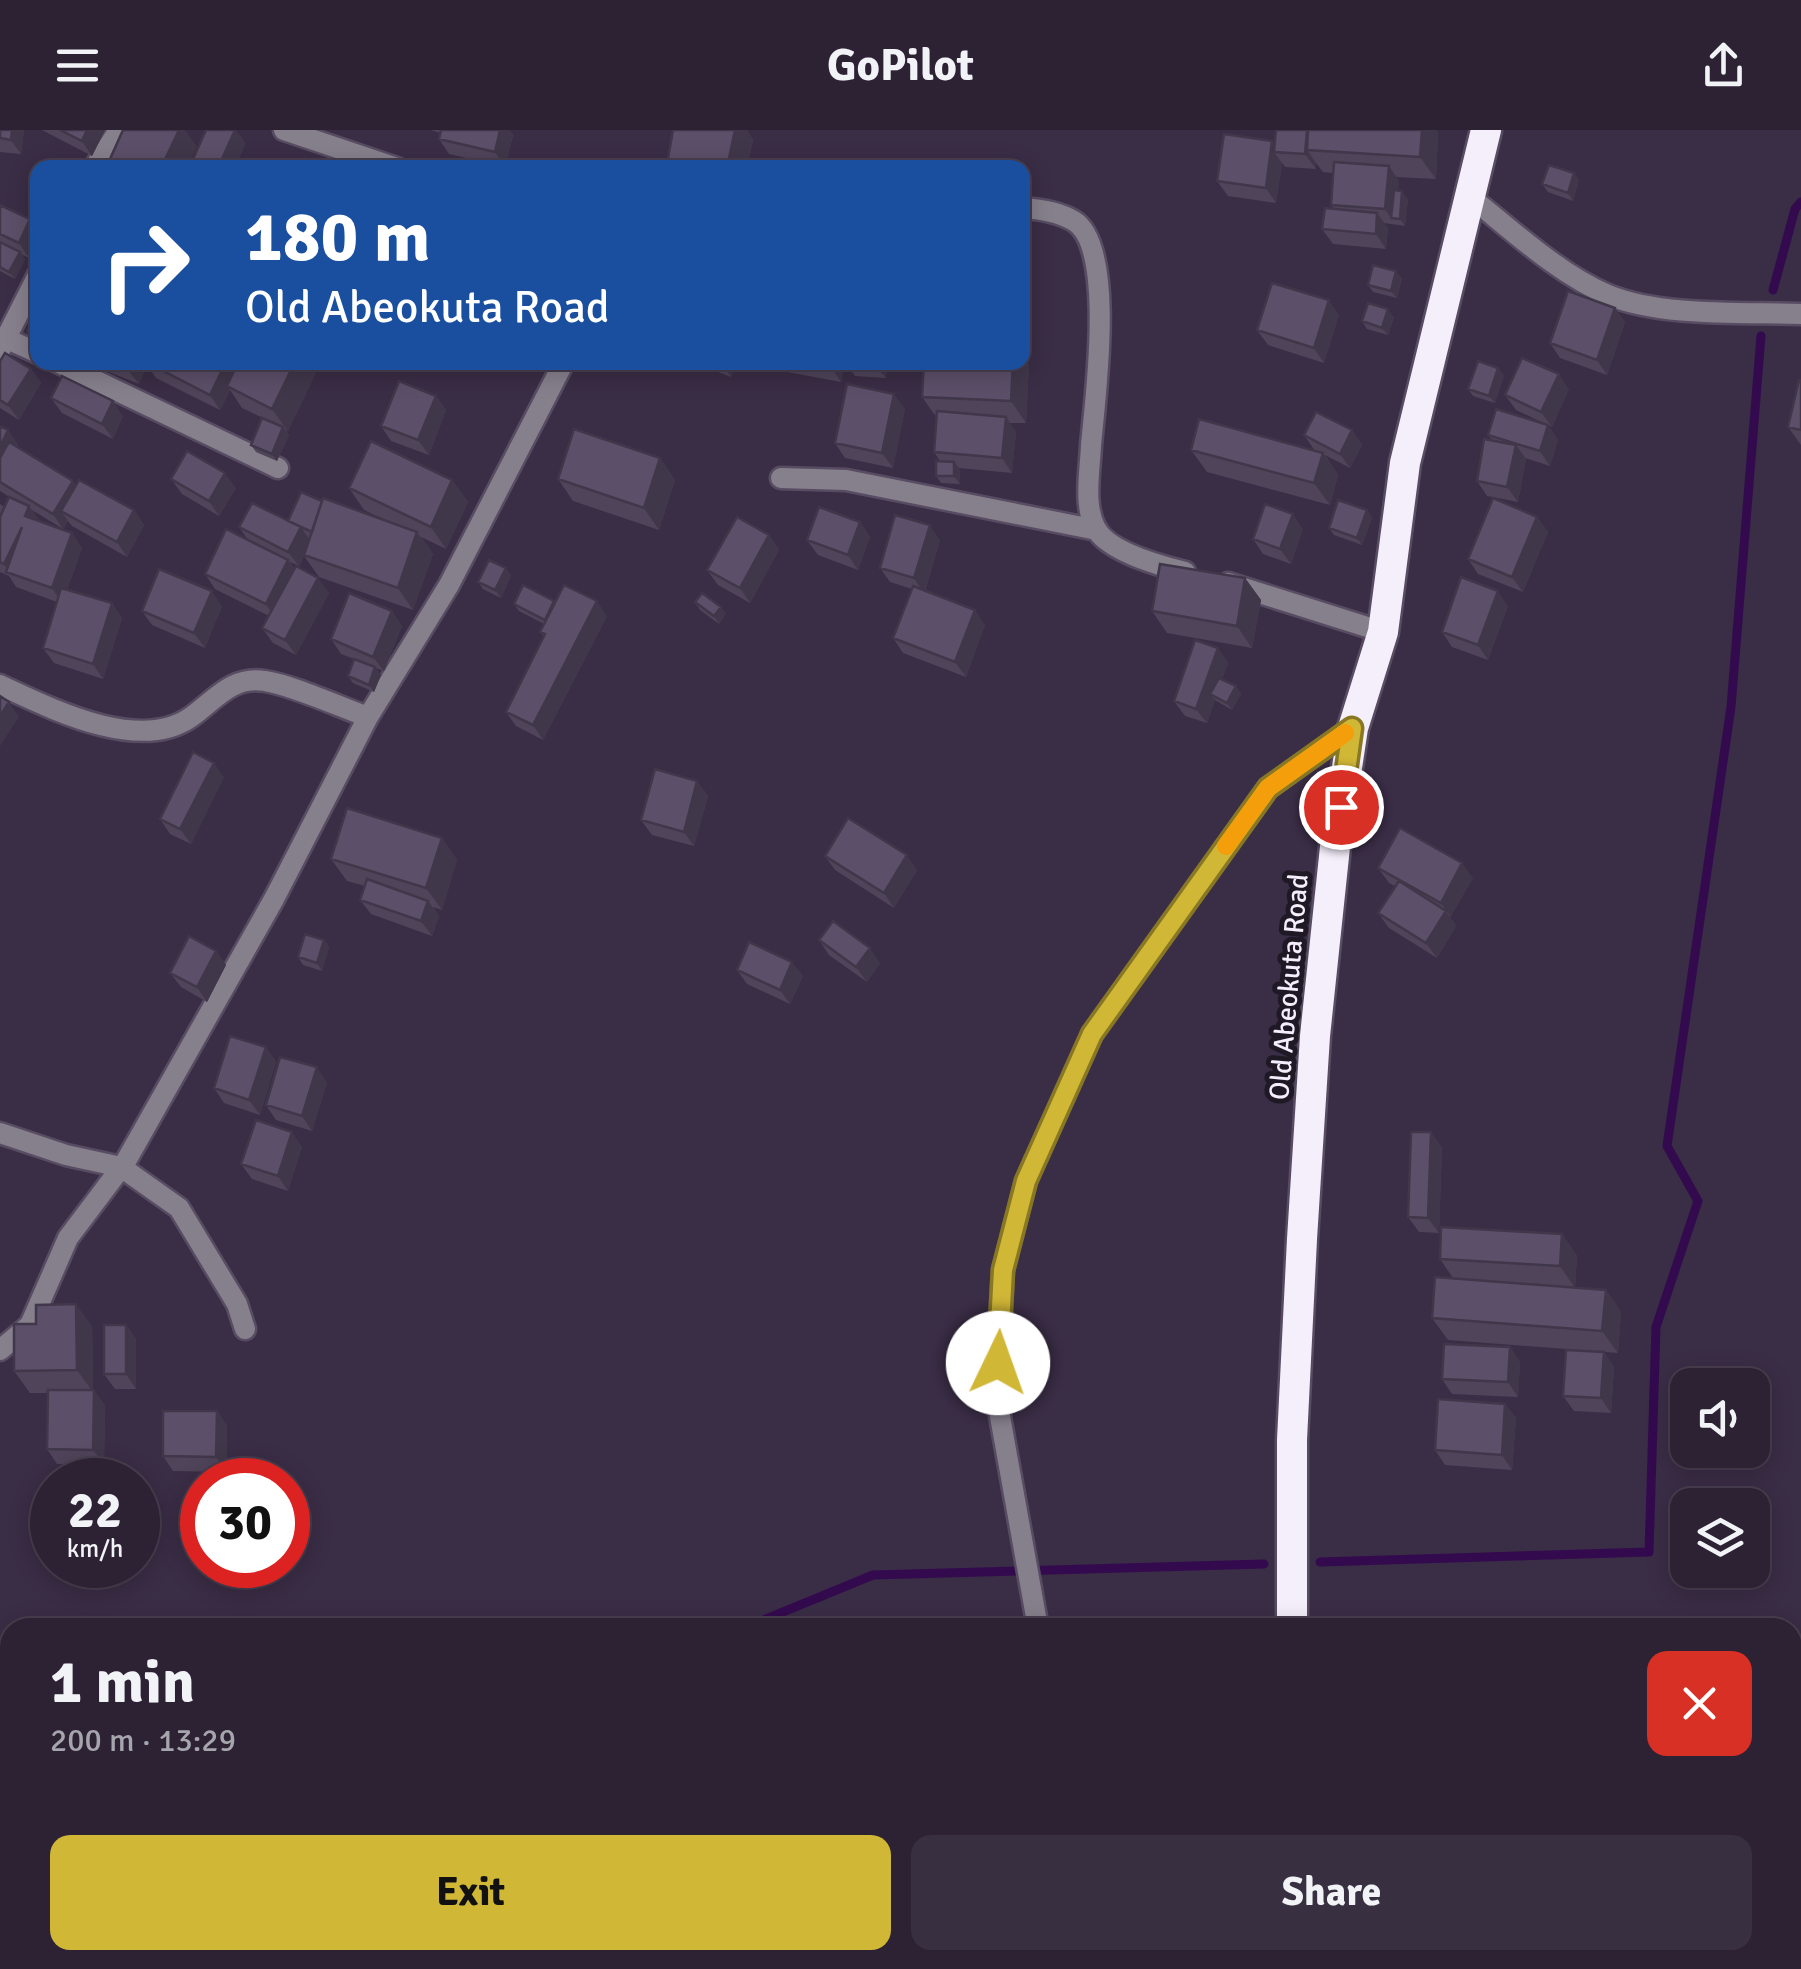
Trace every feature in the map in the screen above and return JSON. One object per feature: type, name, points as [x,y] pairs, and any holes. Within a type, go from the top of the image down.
[{"type":"highway","name":"Old Abeokuta Road","points":[[1292,1618],[1292,1440],[1310,1110],[1335,846],[1352,728],[1383,632],[1405,463],[1486,130]]},
{"type":"street","points":[[99,160],[119,130]]},
{"type":"street","points":[[284,130],[373,160]]},
{"type":"street","points":[[1468,196],[1558,264],[1609,295],[1663,308],[1801,314]]},
{"type":"street","points":[[1030,209],[1076,222],[1090,240],[1097,264],[1100,303],[1088,495],[1097,530],[1113,546],[1162,566],[1270,594],[1383,632]]},
{"type":"street","points":[[30,291],[4,344],[30,351]]},
{"type":"street","points":[[75,370],[278,468]]},
{"type":"street","points":[[0,1350],[30,1325],[68,1238],[121,1167],[274,899],[368,718],[449,585],[561,370]]},
{"type":"street","points":[[780,478],[846,480],[1097,530]]},
{"type":"street","points":[[0,685],[82,722],[145,732],[189,719],[216,694],[240,683],[264,680],[368,718]]},
{"type":"street","points":[[1036,1618],[996,1394],[1003,1270],[1026,1181],[1092,1034],[1257,802],[1268,788],[1352,728]]},
{"type":"street","points":[[0,1133],[66,1155],[121,1167],[178,1208],[237,1304],[245,1329]]},
{"type":"building","points":[[0,130],[12,130],[11,140],[0,138]]},
{"type":"building","points":[[60,130],[87,130],[82,141]]},
{"type":"building","points":[[123,130],[179,130],[165,160],[110,160]]},
{"type":"building","points":[[206,130],[235,130],[222,160],[193,160]]},
{"type":"building","points":[[441,130],[500,130],[495,152],[439,139]]},
{"type":"building","points":[[673,130],[735,130],[729,160],[668,158]]},
{"type":"building","points":[[1276,130],[1307,130],[1305,154],[1274,152]]},
{"type":"building","points":[[1308,130],[1422,130],[1420,157],[1307,150]]},
{"type":"building","points":[[1224,134],[1272,141],[1266,188],[1217,181]]},
{"type":"building","points":[[1334,162],[1389,166],[1385,209],[1331,205]]},
{"type":"building","points":[[1549,165],[1574,173],[1568,193],[1542,184]]},
{"type":"building","points":[[1394,190],[1402,191],[1400,219],[1391,218]]},
{"type":"building","points":[[0,205],[30,219],[19,243],[0,234]]},
{"type":"building","points":[[1325,208],[1377,213],[1376,234],[1322,229]]},
{"type":"building","points":[[0,242],[20,252],[9,272],[0,267]]},
{"type":"building","points":[[1373,265],[1396,271],[1391,291],[1368,285]]},
{"type":"building","points":[[1272,283],[1329,300],[1314,348],[1257,330]]},
{"type":"building","points":[[1568,291],[1615,308],[1597,360],[1550,343]]},
{"type":"building","points":[[1368,303],[1388,309],[1382,328],[1362,321]]},
{"type":"building","points":[[5,353],[30,370],[8,405],[0,400],[0,361]]},
{"type":"building","points":[[1522,358],[1559,374],[1541,412],[1505,395]]},
{"type":"building","points":[[1478,361],[1498,368],[1489,396],[1468,389]]},
{"type":"building","points":[[162,370],[222,370],[210,395]]},
{"type":"building","points":[[234,370],[291,370],[272,409],[227,386]]},
{"type":"building","points":[[924,370],[1013,370],[1011,401],[922,397]]},
{"type":"building","points":[[62,376],[113,401],[102,424],[51,398]]},
{"type":"building","points":[[1801,380],[1801,430],[1788,427]]},
{"type":"building","points":[[399,381],[436,396],[418,440],[381,426]]},
{"type":"building","points":[[847,384],[894,394],[882,453],[835,443]]},
{"type":"building","points":[[1496,409],[1548,425],[1540,451],[1488,435]]},
{"type":"building","points":[[937,411],[1006,417],[1002,458],[934,452]]},
{"type":"building","points":[[1316,412],[1352,430],[1340,454],[1304,435]]},
{"type":"building","points":[[262,418],[283,427],[272,454],[251,445]]},
{"type":"building","points":[[1199,419],[1323,453],[1314,483],[1191,450]]},
{"type":"building","points":[[0,426],[8,430],[0,447]]},
{"type":"building","points":[[574,429],[660,458],[644,508],[558,479]]},
{"type":"building","points":[[1484,439],[1516,445],[1507,487],[1477,481]]},
{"type":"building","points":[[371,441],[452,480],[431,527],[349,488]]},
{"type":"building","points":[[9,442],[73,481],[53,514],[0,482],[0,458]]},
{"type":"building","points":[[187,451],[225,473],[209,501],[171,479]]},
{"type":"building","points":[[936,461],[954,462],[954,476],[936,476]]},
{"type":"building","points":[[79,480],[134,510],[117,542],[61,511]]},
{"type":"building","points":[[301,492],[322,501],[312,532],[288,521]]},
{"type":"building","points":[[9,497],[29,506],[25,516],[72,533],[52,588],[6,572],[22,527],[4,564],[0,562],[0,517]]},
{"type":"building","points":[[323,498],[417,532],[398,588],[304,555]]},
{"type":"building","points":[[1493,498],[1537,517],[1512,577],[1468,559]]},
{"type":"building","points":[[1338,500],[1367,510],[1357,538],[1329,528]]},
{"type":"building","points":[[252,503],[301,527],[288,552],[239,527]]},
{"type":"building","points":[[1265,504],[1293,514],[1280,549],[1253,539]]},
{"type":"building","points":[[819,507],[860,522],[848,555],[807,540]]},
{"type":"building","points":[[895,515],[930,525],[914,578],[880,568]]},
{"type":"building","points":[[737,517],[769,535],[740,588],[707,570]]},
{"type":"building","points":[[226,529],[288,560],[266,604],[205,574]]},
{"type":"building","points":[[489,560],[506,568],[495,590],[478,582]]},
{"type":"building","points":[[1160,564],[1245,578],[1237,626],[1152,611]]},
{"type":"building","points":[[296,566],[318,578],[285,640],[262,628]]},
{"type":"building","points":[[159,569],[212,591],[194,633],[142,611]]},
{"type":"building","points":[[1461,577],[1498,591],[1478,645],[1442,632]]},
{"type":"building","points":[[523,585],[554,601],[545,620],[514,604]]},
{"type":"building","points":[[564,585],[597,601],[533,725],[506,712],[545,634],[540,632]]},
{"type":"building","points":[[913,586],[975,610],[955,662],[893,638]]},
{"type":"building","points":[[61,588],[112,603],[93,664],[43,648]]},
{"type":"building","points":[[349,593],[392,611],[373,657],[331,639]]},
{"type":"building","points":[[702,593],[721,607],[714,616],[695,602]]},
{"type":"building","points":[[1195,640],[1218,648],[1196,709],[1174,701]]},
{"type":"building","points":[[354,659],[375,667],[369,685],[348,676]]},
{"type":"building","points":[[1219,678],[1236,686],[1227,703],[1210,694]]},
{"type":"building","points":[[0,696],[9,702],[0,716]]},
{"type":"building","points":[[193,752],[214,763],[180,829],[160,819]]},
{"type":"building","points":[[655,769],[697,781],[684,832],[641,820]]},
{"type":"building","points":[[347,808],[442,838],[426,888],[331,859]]},
{"type":"building","points":[[848,818],[907,855],[884,893],[825,856]]},
{"type":"building","points":[[1400,828],[1462,863],[1441,903],[1378,868]]},
{"type":"building","points":[[367,879],[428,901],[421,921],[360,900]]},
{"type":"building","points":[[1399,881],[1446,911],[1426,943],[1378,913]]},
{"type":"building","points":[[833,921],[870,948],[856,967],[819,940]]},
{"type":"building","points":[[305,934],[324,940],[317,963],[298,957]]},
{"type":"building","points":[[189,936],[216,951],[197,987],[170,973]]},
{"type":"building","points":[[749,942],[792,962],[780,990],[737,970]]},
{"type":"building","points":[[230,1036],[266,1047],[249,1100],[214,1088]]},
{"type":"building","points":[[280,1057],[317,1067],[302,1116],[266,1105]]},
{"type":"building","points":[[256,1120],[292,1132],[278,1176],[241,1164]]},
{"type":"building","points":[[1411,1132],[1431,1132],[1428,1218],[1408,1217]]},
{"type":"building","points":[[1441,1227],[1562,1234],[1560,1266],[1440,1259]]},
{"type":"building","points":[[1435,1277],[1606,1290],[1602,1331],[1432,1318]]},
{"type":"building","points":[[76,1304],[77,1370],[14,1371],[14,1324],[36,1324],[36,1305]]},
{"type":"building","points":[[104,1325],[126,1325],[126,1374],[104,1374]]},
{"type":"building","points":[[1444,1344],[1510,1347],[1508,1382],[1442,1379]]},
{"type":"building","points":[[1566,1350],[1604,1352],[1601,1398],[1563,1396]]},
{"type":"building","points":[[48,1390],[94,1390],[93,1450],[47,1449]]},
{"type":"building","points":[[1438,1399],[1505,1404],[1502,1455],[1435,1450]]},
{"type":"building","points":[[163,1411],[217,1411],[216,1457],[163,1456]]},
{"type":"waterway","points":[[1773,290],[1795,209],[1801,202]]},
{"type":"waterway","points":[[1320,1562],[1649,1552],[1656,1327],[1698,1201],[1667,1146],[1731,707],[1761,336]]},
{"type":"waterway","points":[[768,1618],[873,1575],[1264,1564]]},
{"type":"slow traffic","points":[[1226,846],[1268,788],[1345,733]]},
{"type":"route","points":[[998,1363],[1003,1270],[1026,1181],[1092,1034],[1268,788],[1352,728],[1341,807]]}]
